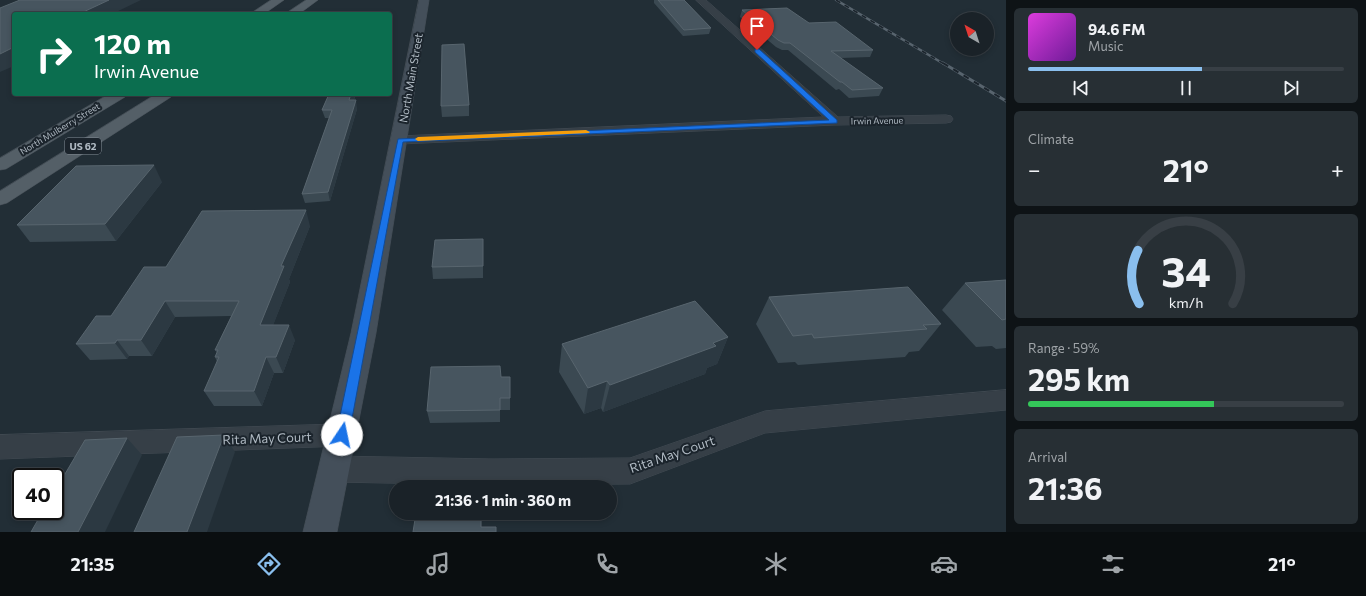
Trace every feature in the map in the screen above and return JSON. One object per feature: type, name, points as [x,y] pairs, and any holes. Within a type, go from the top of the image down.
[{"type":"main road","points":[[259,12],[279,0]]},
{"type":"main road","points":[[294,12],[313,0]]},
{"type":"main road","name":"North Mulberry Street","points":[[0,165],[117,96]]},
{"type":"main road","name":"US 62","points":[[0,199],[163,96]]},
{"type":"street","name":"North Main Street","points":[[320,532],[342,435],[400,140],[424,0]]},
{"type":"street","points":[[701,0],[835,121]]},
{"type":"street","name":"Irwin Avenue","points":[[400,140],[835,121],[946,119]]},
{"type":"street","name":"Rita May Court","points":[[335,469],[491,472],[630,471],[765,422],[1006,400]]},
{"type":"street","name":"Rita May Court","points":[[0,447],[342,435]]},
{"type":"building","points":[[20,0],[109,0],[83,12],[12,12],[12,48],[0,54],[0,8]]},
{"type":"building","points":[[658,0],[684,0],[711,28],[684,30]]},
{"type":"building","points":[[787,8],[809,23],[836,22],[873,50],[831,51],[883,88],[852,90],[790,43],[784,43],[778,40],[742,10]]},
{"type":"building","points":[[464,44],[469,105],[441,106],[442,45]]},
{"type":"building","points":[[328,96],[350,96],[349,100],[356,100],[328,192],[302,194],[332,110],[322,110]]},
{"type":"building","points":[[154,165],[105,224],[17,225],[76,166]]},
{"type":"building","points":[[306,210],[281,266],[284,266],[260,325],[289,325],[276,357],[266,357],[254,391],[204,391],[219,357],[215,357],[218,350],[215,350],[239,301],[165,301],[141,340],[117,340],[115,343],[76,344],[96,316],[111,316],[144,267],[166,267],[202,211]]},
{"type":"building","points":[[483,239],[483,266],[432,267],[435,240]]},
{"type":"building","points":[[1006,280],[1006,319],[1002,320],[965,283]]},
{"type":"building","points":[[908,287],[941,324],[923,325],[927,329],[814,338],[812,334],[793,336],[769,297]]},
{"type":"building","points":[[695,301],[728,337],[713,343],[716,346],[610,385],[607,381],[588,388],[562,344]]},
{"type":"building","points":[[500,366],[501,377],[510,377],[510,398],[500,398],[500,410],[427,411],[431,367]]},
{"type":"building","points":[[224,435],[187,532],[134,532],[177,437]]},
{"type":"building","points":[[127,438],[78,532],[31,532],[38,520],[64,520],[64,476],[85,440]]},
{"type":"building","points":[[415,520],[481,520],[481,527],[496,527],[496,532],[413,532]]},
{"type":"railway","points":[[836,0],[944,64]]},
{"type":"railway","points":[[943,63],[1006,101]]},
{"type":"slow traffic","points":[[418,139],[586,132]]},
{"type":"route","points":[[342,435],[400,140],[835,121],[757,50]]}]
